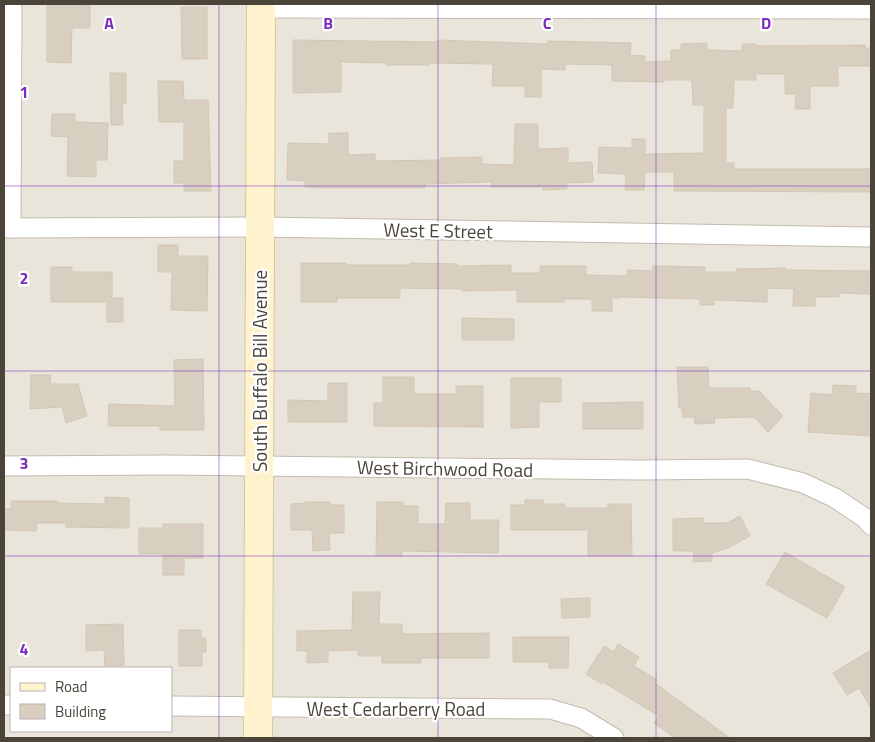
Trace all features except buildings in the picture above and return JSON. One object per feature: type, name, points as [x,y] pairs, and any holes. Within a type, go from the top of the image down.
[{"type":"main road","name":"South Buffalo Bill Avenue","points":[[258,738],[260,6]]},
{"type":"street","points":[[7,228],[12,4]]},
{"type":"street","points":[[260,6],[871,9]]},
{"type":"street","name":"West E Street","points":[[7,228],[260,227],[871,237]]},
{"type":"street","name":"West Birchwood Road","points":[[4,466],[166,464],[640,470],[748,469],[803,483],[835,498],[865,518],[871,525]]},
{"type":"street","name":"West Cedarberry Road","points":[[172,706],[550,709],[581,718],[614,738]]},
{"type":"shaded area","points":[[4,4],[871,4],[871,738],[4,738]]}]
